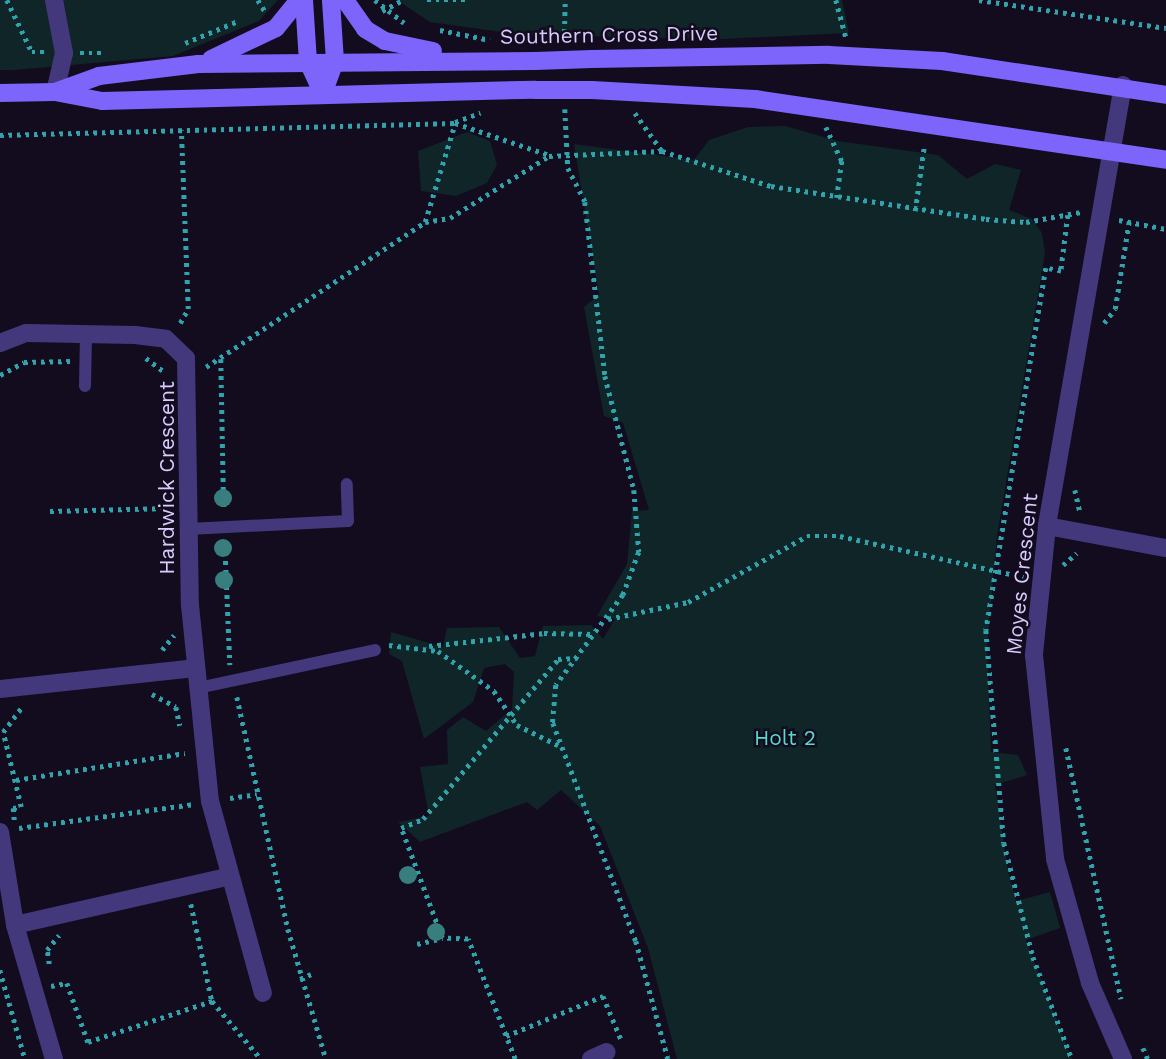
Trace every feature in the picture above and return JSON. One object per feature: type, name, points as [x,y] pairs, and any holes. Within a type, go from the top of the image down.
[{"type":"main road","points":[[301,0],[307,62],[323,94]]},
{"type":"main road","points":[[198,64],[276,29],[301,0]]},
{"type":"main road","points":[[323,94],[335,61],[331,0]]},
{"type":"main road","points":[[345,0],[365,29],[388,43],[535,61]]},
{"type":"main road","name":"Southern Cross Drive","points":[[55,92],[99,76],[198,64],[841,55],[942,61],[1123,85],[1166,95]]},
{"type":"main road","name":"Southern Cross Drive","points":[[0,93],[55,92],[102,101],[592,90],[755,99],[1112,148],[1166,160]]},
{"type":"street","points":[[54,0],[64,53],[55,92]]},
{"type":"street","name":"Moyes Crescent","points":[[1123,85],[1047,526],[1040,581],[1036,717],[1055,859],[1090,983],[1123,1059]]},
{"type":"street","name":"Hardwick Crescent","points":[[0,343],[26,333],[166,339],[186,358],[190,377],[188,508],[195,668],[210,801],[227,877],[263,993]]},
{"type":"street","points":[[1047,526],[1166,548]]},
{"type":"street","points":[[0,689],[195,668]]},
{"type":"street","points":[[11,833],[15,925],[54,1059]]},
{"type":"street","points":[[15,925],[227,877]]},
{"type":"lane","points":[[85,386],[86,334]]},
{"type":"lane","points":[[189,528],[348,521],[347,484]]},
{"type":"lane","points":[[198,688],[375,650]]},
{"type":"path","points":[[7,0],[33,52]]},
{"type":"path","points":[[170,47],[264,10],[258,0]]},
{"type":"path","points":[[375,0],[382,11],[413,25]]},
{"type":"path","points":[[382,11],[403,0]]},
{"type":"path","points":[[427,0],[465,0]]},
{"type":"path","points":[[979,0],[1166,28]]},
{"type":"path","points":[[426,28],[494,41]]},
{"type":"path","points":[[99,54],[111,52]]},
{"type":"path","points":[[628,107],[662,152]]},
{"type":"path","points":[[425,222],[454,123]]},
{"type":"path","points":[[0,135],[454,123],[550,156]]},
{"type":"path","points":[[180,323],[188,309],[181,130]]},
{"type":"path","points":[[915,211],[924,147]]},
{"type":"path","points":[[190,377],[425,222],[450,218],[550,156],[662,152],[771,186],[915,211],[1026,222],[1083,212]]},
{"type":"path","points":[[567,154],[585,202],[605,376],[639,520],[639,552],[607,619],[556,685],[558,745],[636,941],[668,1059]]},
{"type":"path","points":[[1118,220],[1166,229]]},
{"type":"path","points":[[1103,330],[1115,309],[1129,222]]},
{"type":"path","points":[[220,358],[233,680],[300,979],[326,1059]]},
{"type":"path","points":[[0,375],[24,362],[85,361]]},
{"type":"path","points":[[1077,474],[1076,507],[1086,518]]},
{"type":"path","points":[[50,511],[224,508]]},
{"type":"path","points":[[607,619],[688,602],[807,536],[840,536],[1040,581]]},
{"type":"path","points":[[375,650],[544,633],[595,634]]},
{"type":"path","points":[[427,646],[494,691],[510,715],[545,744],[558,745]]},
{"type":"path","points":[[442,938],[401,828],[423,819],[558,659],[577,658]]},
{"type":"path","points":[[138,694],[150,693],[176,707],[188,766]]},
{"type":"path","points":[[33,704],[15,712],[2,732],[21,807],[13,808],[11,833],[136,812]]},
{"type":"path","points":[[1063,738],[1091,886],[1127,1014]]},
{"type":"path","points":[[16,780],[186,753]]},
{"type":"path","points":[[193,791],[198,816]]},
{"type":"path","points":[[181,906],[192,903],[212,1001],[261,1059]]},
{"type":"path","points":[[55,994],[47,950],[70,930]]},
{"type":"path","points":[[417,944],[442,938],[468,939],[515,1059]]},
{"type":"path","points":[[0,970],[25,1059]]},
{"type":"path","points":[[300,979],[311,975]]},
{"type":"path","points":[[7,999],[67,983],[88,1042],[212,1001]]},
{"type":"path","points":[[506,1036],[603,996],[608,1052]]},
{"type":"path","points":[[1137,1037],[1148,1059]]},
{"type":"green space","points":[[0,0],[278,0],[259,21],[173,56],[0,70]]},
{"type":"green space","points":[[397,0],[842,0],[849,33],[723,39],[522,35],[430,22]]},
{"type":"green space","name":"Holt 2","points":[[785,126],[838,141],[938,155],[967,179],[995,164],[1021,170],[1009,210],[1032,219],[1042,233],[1045,253],[997,536],[987,648],[991,752],[1018,755],[1027,775],[995,785],[1008,871],[1016,901],[1050,892],[1060,928],[1026,940],[1072,1059],[677,1059],[648,948],[600,826],[561,790],[537,810],[527,802],[420,842],[398,822],[429,816],[420,767],[448,764],[447,730],[463,717],[486,731],[512,709],[514,672],[505,664],[484,668],[473,702],[424,739],[402,661],[389,654],[391,632],[443,647],[447,628],[499,627],[520,658],[535,656],[543,626],[591,625],[603,639],[615,619],[597,616],[627,564],[632,511],[649,510],[623,423],[604,416],[584,307],[599,295],[574,144],[694,160],[709,140],[748,127]]},
{"type":"green space","points":[[467,132],[490,141],[497,165],[487,183],[456,196],[421,191],[418,151]]}]
